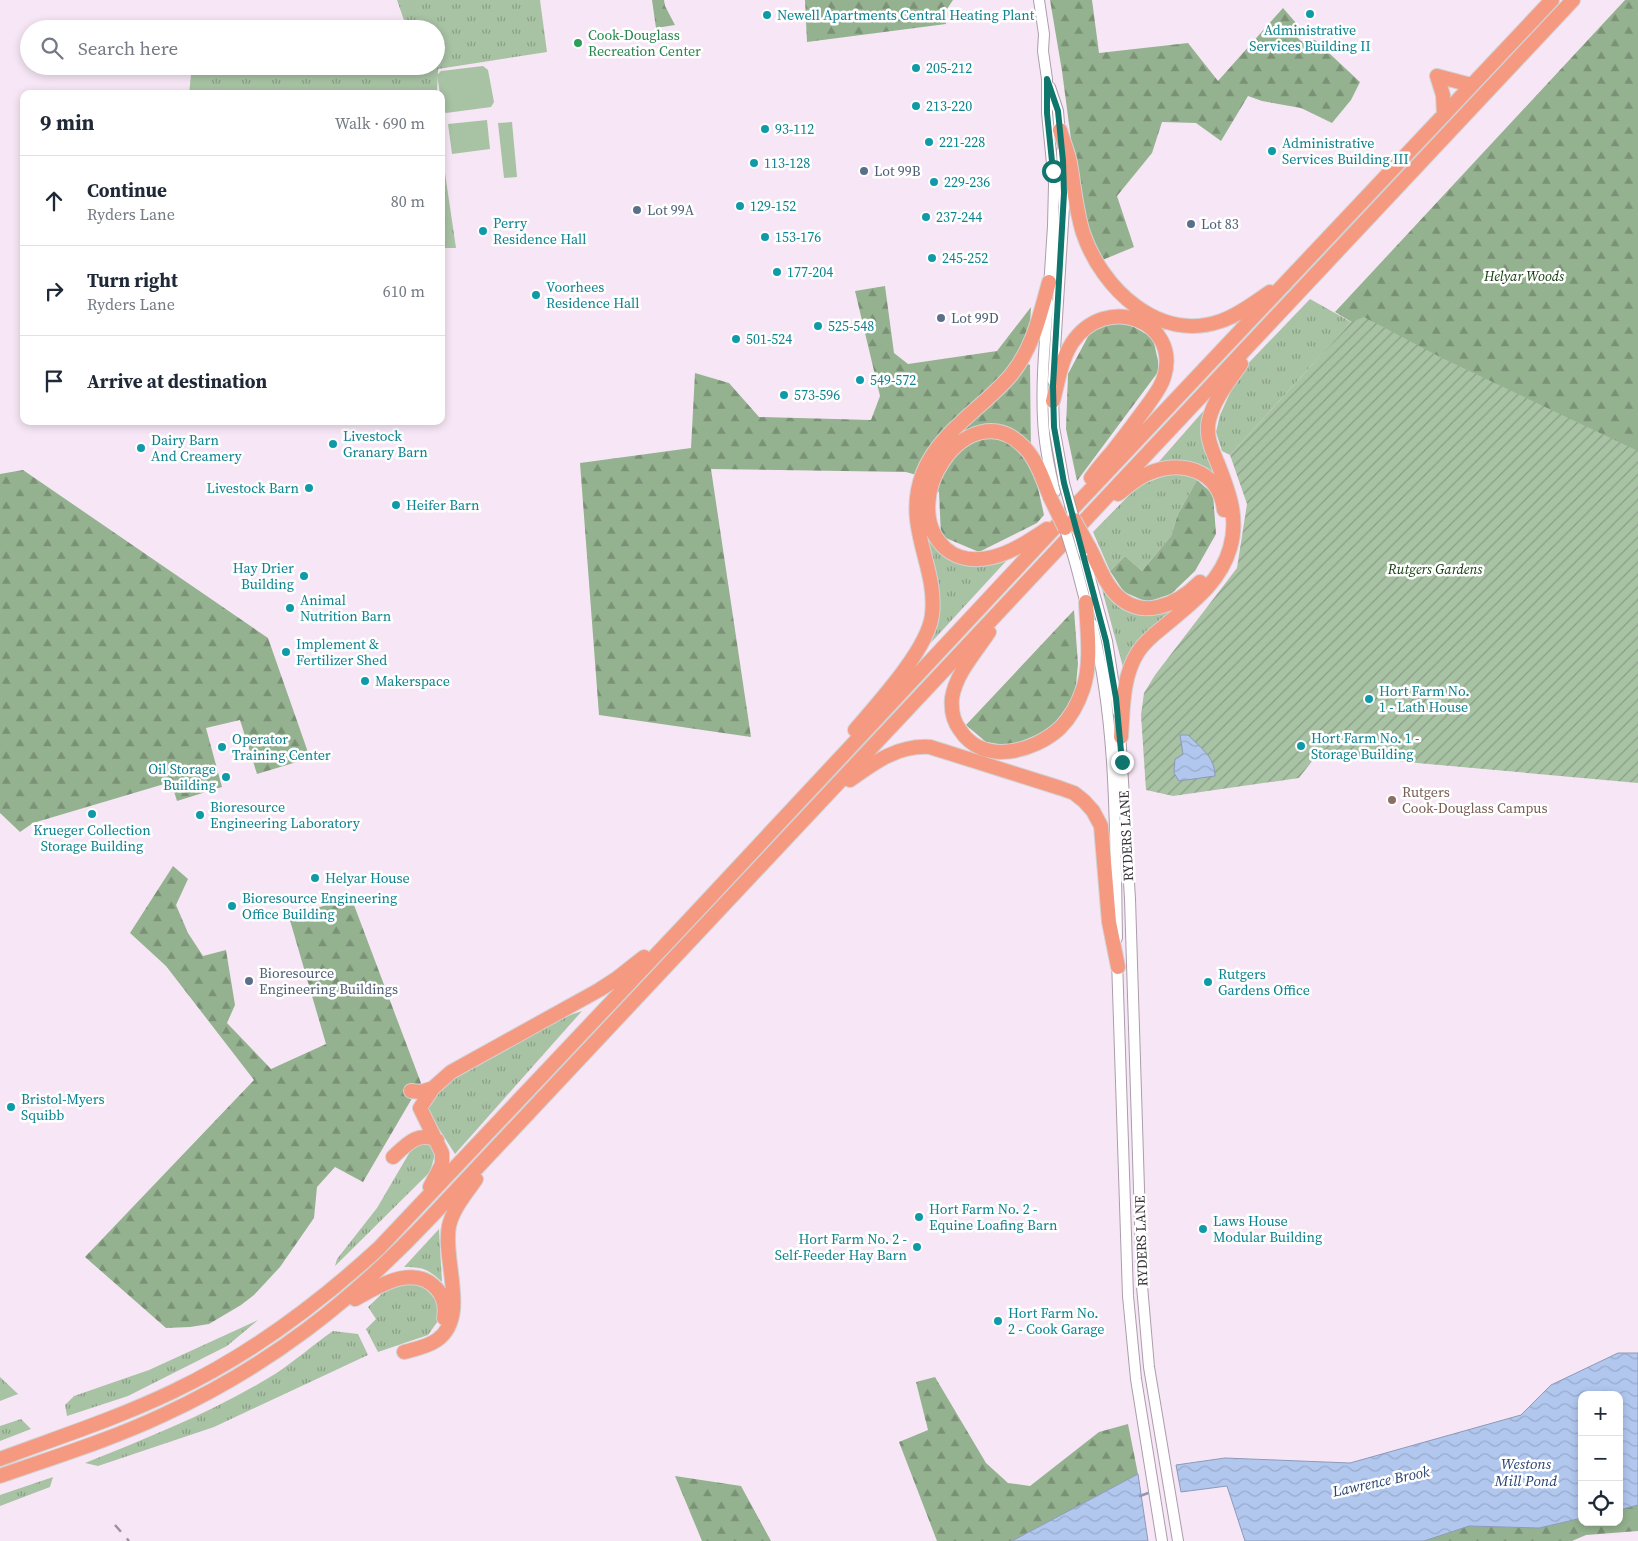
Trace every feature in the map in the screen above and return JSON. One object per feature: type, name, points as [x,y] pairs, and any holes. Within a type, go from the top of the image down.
[{"type":"highway","points":[[1086,602],[1087,667],[1083,689],[1074,711],[1061,727],[1039,742],[1018,750],[992,752],[976,746],[961,733],[954,717],[953,695],[957,684],[968,663],[1018,591],[1072,519],[1293,276],[1552,0]]},
{"type":"highway","points":[[0,1458],[126,1413],[176,1390],[225,1364],[272,1334],[338,1284],[379,1248],[811,790],[1072,519],[1264,329],[1572,0]]},
{"type":"highway","points":[[1444,115],[1443,95],[1436,76],[1472,85]]},
{"type":"highway","points":[[1060,130],[1069,160],[1080,221],[1091,254],[1114,286],[1141,310],[1157,319],[1173,324],[1198,326],[1214,323],[1229,318],[1243,310],[1293,276]]},
{"type":"highway","points":[[811,790],[842,745],[897,678],[926,637],[932,616],[932,600],[916,514],[916,499],[922,476],[941,443],[1000,387],[1020,362],[1036,330],[1049,282]]},
{"type":"highway","points":[[1053,401],[1061,369],[1069,348],[1076,338],[1091,325],[1109,317],[1128,316],[1146,324],[1160,338],[1166,362],[1162,384],[1126,434],[1094,473],[1072,519]]},
{"type":"highway","points":[[1121,737],[1127,678],[1139,651],[1154,635],[1207,588],[1228,556],[1234,531],[1233,508],[1227,485],[1210,444],[1208,421],[1220,394],[1264,329]]},
{"type":"highway","points":[[1053,494],[1031,456],[1019,442],[998,432],[980,432],[958,444],[940,466],[930,495],[929,521],[936,537],[944,547],[955,554],[974,559],[987,558],[1009,551],[1072,519],[1142,476],[1172,467],[1191,469],[1208,478],[1220,494],[1225,512],[1223,537],[1217,557],[1210,571],[1189,592],[1164,606],[1140,608],[1119,598],[1108,584],[1086,549],[1072,519],[1053,494]]},
{"type":"highway","points":[[0,1476],[87,1446],[161,1416],[212,1391],[260,1362],[328,1314],[392,1257],[1018,591]]},
{"type":"highway","points":[[823,799],[884,756],[917,747],[942,750],[1074,793],[1089,806],[1100,826],[1109,922],[1118,967]]},
{"type":"highway","points":[[419,1207],[442,1164],[442,1153],[437,1140],[420,1108],[433,1088],[444,1077],[460,1066],[515,1038],[608,985],[687,922]]},
{"type":"highway","points":[[411,1091],[421,1092],[433,1088]]},
{"type":"highway","points":[[328,1314],[387,1282],[403,1278],[420,1279],[432,1284],[442,1296],[445,1306],[445,1317],[436,1334],[404,1352],[426,1346],[442,1336],[448,1327],[453,1312],[448,1241],[451,1220],[457,1206],[507,1135]]},
{"type":"highway","points":[[393,1157],[417,1137],[427,1136],[437,1140]]},
{"type":"main road","name":"RYDERS LANE","points":[[1039,0],[1044,34],[1043,51],[1047,79],[1047,113],[1054,184],[1043,405],[1046,447],[1053,494]]},
{"type":"main road","name":"RYDERS LANE","points":[[1047,79],[1058,111],[1064,193],[1053,401],[1056,440],[1072,519],[1075,562],[1100,664],[1110,734],[1115,829],[1126,1264],[1136,1379],[1162,1541]]},
{"type":"main road","name":"RYDERS LANE","points":[[1086,549],[1108,648],[1121,737],[1130,899],[1142,1277],[1149,1367],[1178,1541]]},
{"type":"green space","points":[[397,0],[540,0],[547,52],[445,68],[445,20],[404,20]]},
{"type":"green space","points":[[652,0],[664,0],[665,6],[675,25],[656,28]]},
{"type":"green space","points":[[805,0],[953,0],[945,12],[946,24],[807,42]]},
{"type":"green space","points":[[1050,0],[1092,0],[1099,53],[1188,43],[1218,81],[1283,8],[1296,23],[1294,34],[1301,41],[1315,40],[1360,82],[1351,100],[1332,123],[1301,108],[1262,101],[1248,96],[1221,141],[1196,123],[1162,122],[1152,153],[1117,196],[1134,247],[1100,261],[1081,215],[1062,71]]},
{"type":"green space","name":"Helyar Woods","points":[[1625,0],[1638,0],[1638,467],[1408,356],[1335,312]]},
{"type":"green space","points":[[483,66],[488,70],[494,102],[491,107],[445,112],[445,90],[439,90],[437,75],[445,75],[445,71]]},
{"type":"green space","points":[[191,75],[438,75],[437,90],[189,90]]},
{"type":"green space","points":[[487,120],[490,149],[452,154],[448,124]]},
{"type":"green space","points":[[512,122],[517,177],[504,178],[498,123]]},
{"type":"green space","points":[[445,173],[456,248],[445,248]]},
{"type":"green space","points":[[885,286],[894,353],[908,364],[997,351],[1031,307],[1030,323],[1017,358],[1030,365],[1031,457],[1044,515],[1037,523],[979,552],[941,536],[939,492],[920,476],[906,472],[711,469],[751,737],[599,715],[580,463],[691,448],[695,373],[729,383],[759,417],[871,420],[880,396],[855,291]]},
{"type":"green space","points":[[1310,299],[1351,322],[1230,455],[1222,451],[1216,432],[1220,415],[1239,373]]},
{"type":"green space","name":"Rutgers Gardens","points":[[1364,317],[1442,358],[1638,451],[1638,783],[1384,760],[1316,756],[1299,778],[1173,796],[1146,790],[1141,715],[1144,693],[1155,675],[1237,568],[1247,504],[1230,455],[1351,322]]},
{"type":"green space","points":[[1110,320],[1134,327],[1153,338],[1158,361],[1158,372],[1077,481],[1066,429],[1068,374],[1092,329]]},
{"type":"green space","points":[[1206,408],[1201,434],[1222,485],[1156,465]]},
{"type":"green space","points":[[23,470],[268,638],[310,758],[257,774],[240,720],[206,728],[222,787],[177,801],[171,782],[33,823],[20,832],[0,813],[0,474]]},
{"type":"green space","points":[[1172,473],[1189,475],[1197,480],[1178,514],[1171,536],[1142,571],[1125,556],[1110,571],[1093,532],[1138,486]]},
{"type":"green space","points":[[1197,480],[1213,494],[1216,534],[1195,571],[1171,594],[1147,602],[1124,592],[1110,571],[1125,556],[1142,571],[1171,536],[1178,514]]},
{"type":"green space","points":[[921,525],[941,550],[1008,559],[926,648],[937,613]]},
{"type":"green space","points":[[1100,582],[1117,604],[1182,603],[1135,644],[1123,667]]},
{"type":"green space","points":[[1074,610],[1078,664],[1075,695],[1051,729],[1010,746],[986,742],[966,725]]},
{"type":"green space","points":[[173,866],[188,879],[176,905],[188,933],[203,956],[226,950],[235,1005],[227,1023],[271,1069],[326,1044],[289,917],[351,897],[421,1083],[363,1182],[335,1167],[317,1187],[314,1218],[280,1267],[254,1295],[209,1324],[166,1328],[85,1257],[254,1080],[166,966],[130,933]]},
{"type":"green space","points":[[582,1011],[455,1154],[427,1110],[436,1091],[463,1071],[547,1023]]},
{"type":"green space","points":[[421,1142],[430,1144],[435,1154],[430,1172],[335,1266],[337,1259],[377,1208],[411,1150]]},
{"type":"green space","points":[[439,1229],[442,1282],[425,1270],[404,1267]]},
{"type":"green space","points":[[408,1282],[425,1287],[438,1303],[438,1321],[428,1335],[378,1352],[366,1329],[376,1319],[368,1307],[389,1287]]},
{"type":"green space","points":[[258,1320],[227,1346],[128,1396],[67,1416],[65,1405],[74,1396],[149,1370]]},
{"type":"green space","points":[[333,1331],[358,1334],[368,1355],[214,1427],[98,1466],[85,1463],[206,1412],[229,1400],[275,1374]]},
{"type":"green space","points":[[0,1377],[18,1394],[0,1401]]},
{"type":"green space","points":[[935,1377],[986,1463],[1008,1483],[1030,1486],[1099,1432],[1128,1424],[1138,1474],[1012,1541],[937,1541],[899,1442],[928,1430],[916,1382]]},
{"type":"green space","points":[[21,1419],[31,1429],[0,1441],[0,1426]]},
{"type":"green space","points":[[675,1476],[741,1486],[771,1541],[702,1541]]},
{"type":"green space","points":[[53,1477],[50,1487],[0,1506],[0,1495]]},
{"type":"green space","points":[[1638,1505],[1638,1531],[1586,1535],[1572,1541],[1424,1541],[1469,1526],[1539,1528],[1578,1519],[1578,1526],[1623,1526],[1623,1509]]},
{"type":"water","points":[[1180,735],[1188,735],[1206,753],[1213,763],[1215,776],[1179,781],[1174,773],[1175,759],[1183,754]]},
{"type":"water","name":"Westons Mill Pond","points":[[1618,1353],[1638,1353],[1638,1505],[1623,1509],[1623,1391],[1578,1391],[1578,1519],[1539,1528],[1469,1526],[1424,1541],[1245,1541],[1227,1486],[1181,1492],[1176,1465],[1225,1458],[1350,1463],[1521,1415],[1551,1385]]},
{"type":"water","points":[[1138,1474],[1148,1541],[1012,1541]]},
{"type":"waterway","name":"Lawrence Brook","points":[[1140,1496],[1151,1492]]},
{"type":"railway","points":[[115,1525],[129,1541]]},
{"type":"place","name":"Administrative Services Building II","points":[[1310,14]]},
{"type":"place","name":"Newell Apartments Central Heating Plant","points":[[767,15]]},
{"type":"place","name":"Cook-Douglass Recreation Center","points":[[578,43]]},
{"type":"place","name":"205-212","points":[[916,68]]},
{"type":"place","name":"213-220","points":[[916,106]]},
{"type":"place","name":"93-112","points":[[765,129]]},
{"type":"place","name":"221-228","points":[[929,142]]},
{"type":"place","name":"Administrative Services Building III","points":[[1272,151]]},
{"type":"place","name":"113-128","points":[[754,163]]},
{"type":"place","name":"Lot 99B","points":[[864,171]]},
{"type":"place","name":"229-236","points":[[934,182]]},
{"type":"place","name":"129-152","points":[[740,206]]},
{"type":"place","name":"Lot 99A","points":[[637,210]]},
{"type":"place","name":"237-244","points":[[926,217]]},
{"type":"place","name":"Lot 83","points":[[1191,224]]},
{"type":"place","name":"Perry Residence Hall","points":[[483,231]]},
{"type":"place","name":"153-176","points":[[765,237]]},
{"type":"place","name":"245-252","points":[[932,258]]},
{"type":"place","name":"177-204","points":[[777,272]]},
{"type":"place","name":"Voorhees Residence Hall","points":[[536,295]]},
{"type":"place","name":"Lot 99D","points":[[941,318]]},
{"type":"place","name":"525-548","points":[[818,326]]},
{"type":"place","name":"501-524","points":[[736,339]]},
{"type":"place","name":"549-572","points":[[860,380]]},
{"type":"place","name":"573-596","points":[[784,395]]},
{"type":"place","name":"Livestock Granary Barn","points":[[333,444]]},
{"type":"place","name":"Dairy Barn And Creamery","points":[[141,448]]},
{"type":"place","name":"Livestock Barn","points":[[309,488]]},
{"type":"place","name":"Heifer Barn","points":[[396,505]]},
{"type":"place","name":"Hay Drier Building","points":[[304,576]]},
{"type":"place","name":"Animal Nutrition Barn","points":[[290,608]]},
{"type":"place","name":"Implement & Fertilizer Shed","points":[[286,652]]},
{"type":"place","name":"Makerspace","points":[[365,681]]},
{"type":"place","name":"Hort Farm No. 1 - Lath House","points":[[1369,699]]},
{"type":"place","name":"Hort Farm No. 1 - Storage Building","points":[[1301,746]]},
{"type":"place","name":"Operator Training Center","points":[[222,747]]},
{"type":"place","name":"Oil Storage Building","points":[[226,777]]},
{"type":"place","name":"Rutgers Cook-Douglass Campus","points":[[1392,800]]},
{"type":"place","name":"Krueger Collection Storage Building","points":[[92,814]]},
{"type":"place","name":"Bioresource Engineering Laboratory","points":[[200,815]]},
{"type":"place","name":"Helyar House","points":[[315,878]]},
{"type":"place","name":"Bioresource Engineering Office Building","points":[[232,906]]},
{"type":"place","name":"Bioresource Engineering Buildings","points":[[249,981]]},
{"type":"place","name":"Rutgers Gardens Office","points":[[1208,982]]},
{"type":"place","name":"Bristol-Myers Squibb","points":[[11,1107]]},
{"type":"place","name":"Hort Farm No. 2 - Equine Loafing Barn","points":[[919,1217]]},
{"type":"place","name":"Laws House Modular Building","points":[[1203,1229]]},
{"type":"place","name":"Hort Farm No. 2 - Self-Feeder Hay Barn","points":[[917,1247]]},
{"type":"place","name":"Hort Farm No. 2 - Cook Garage","points":[[998,1321]]},
{"type":"route","points":[[1053,171],[1047,113],[1047,79],[1058,111],[1064,193],[1053,386],[1054,427],[1064,483],[1099,610],[1112,668],[1121,737],[1122,762]]}]
